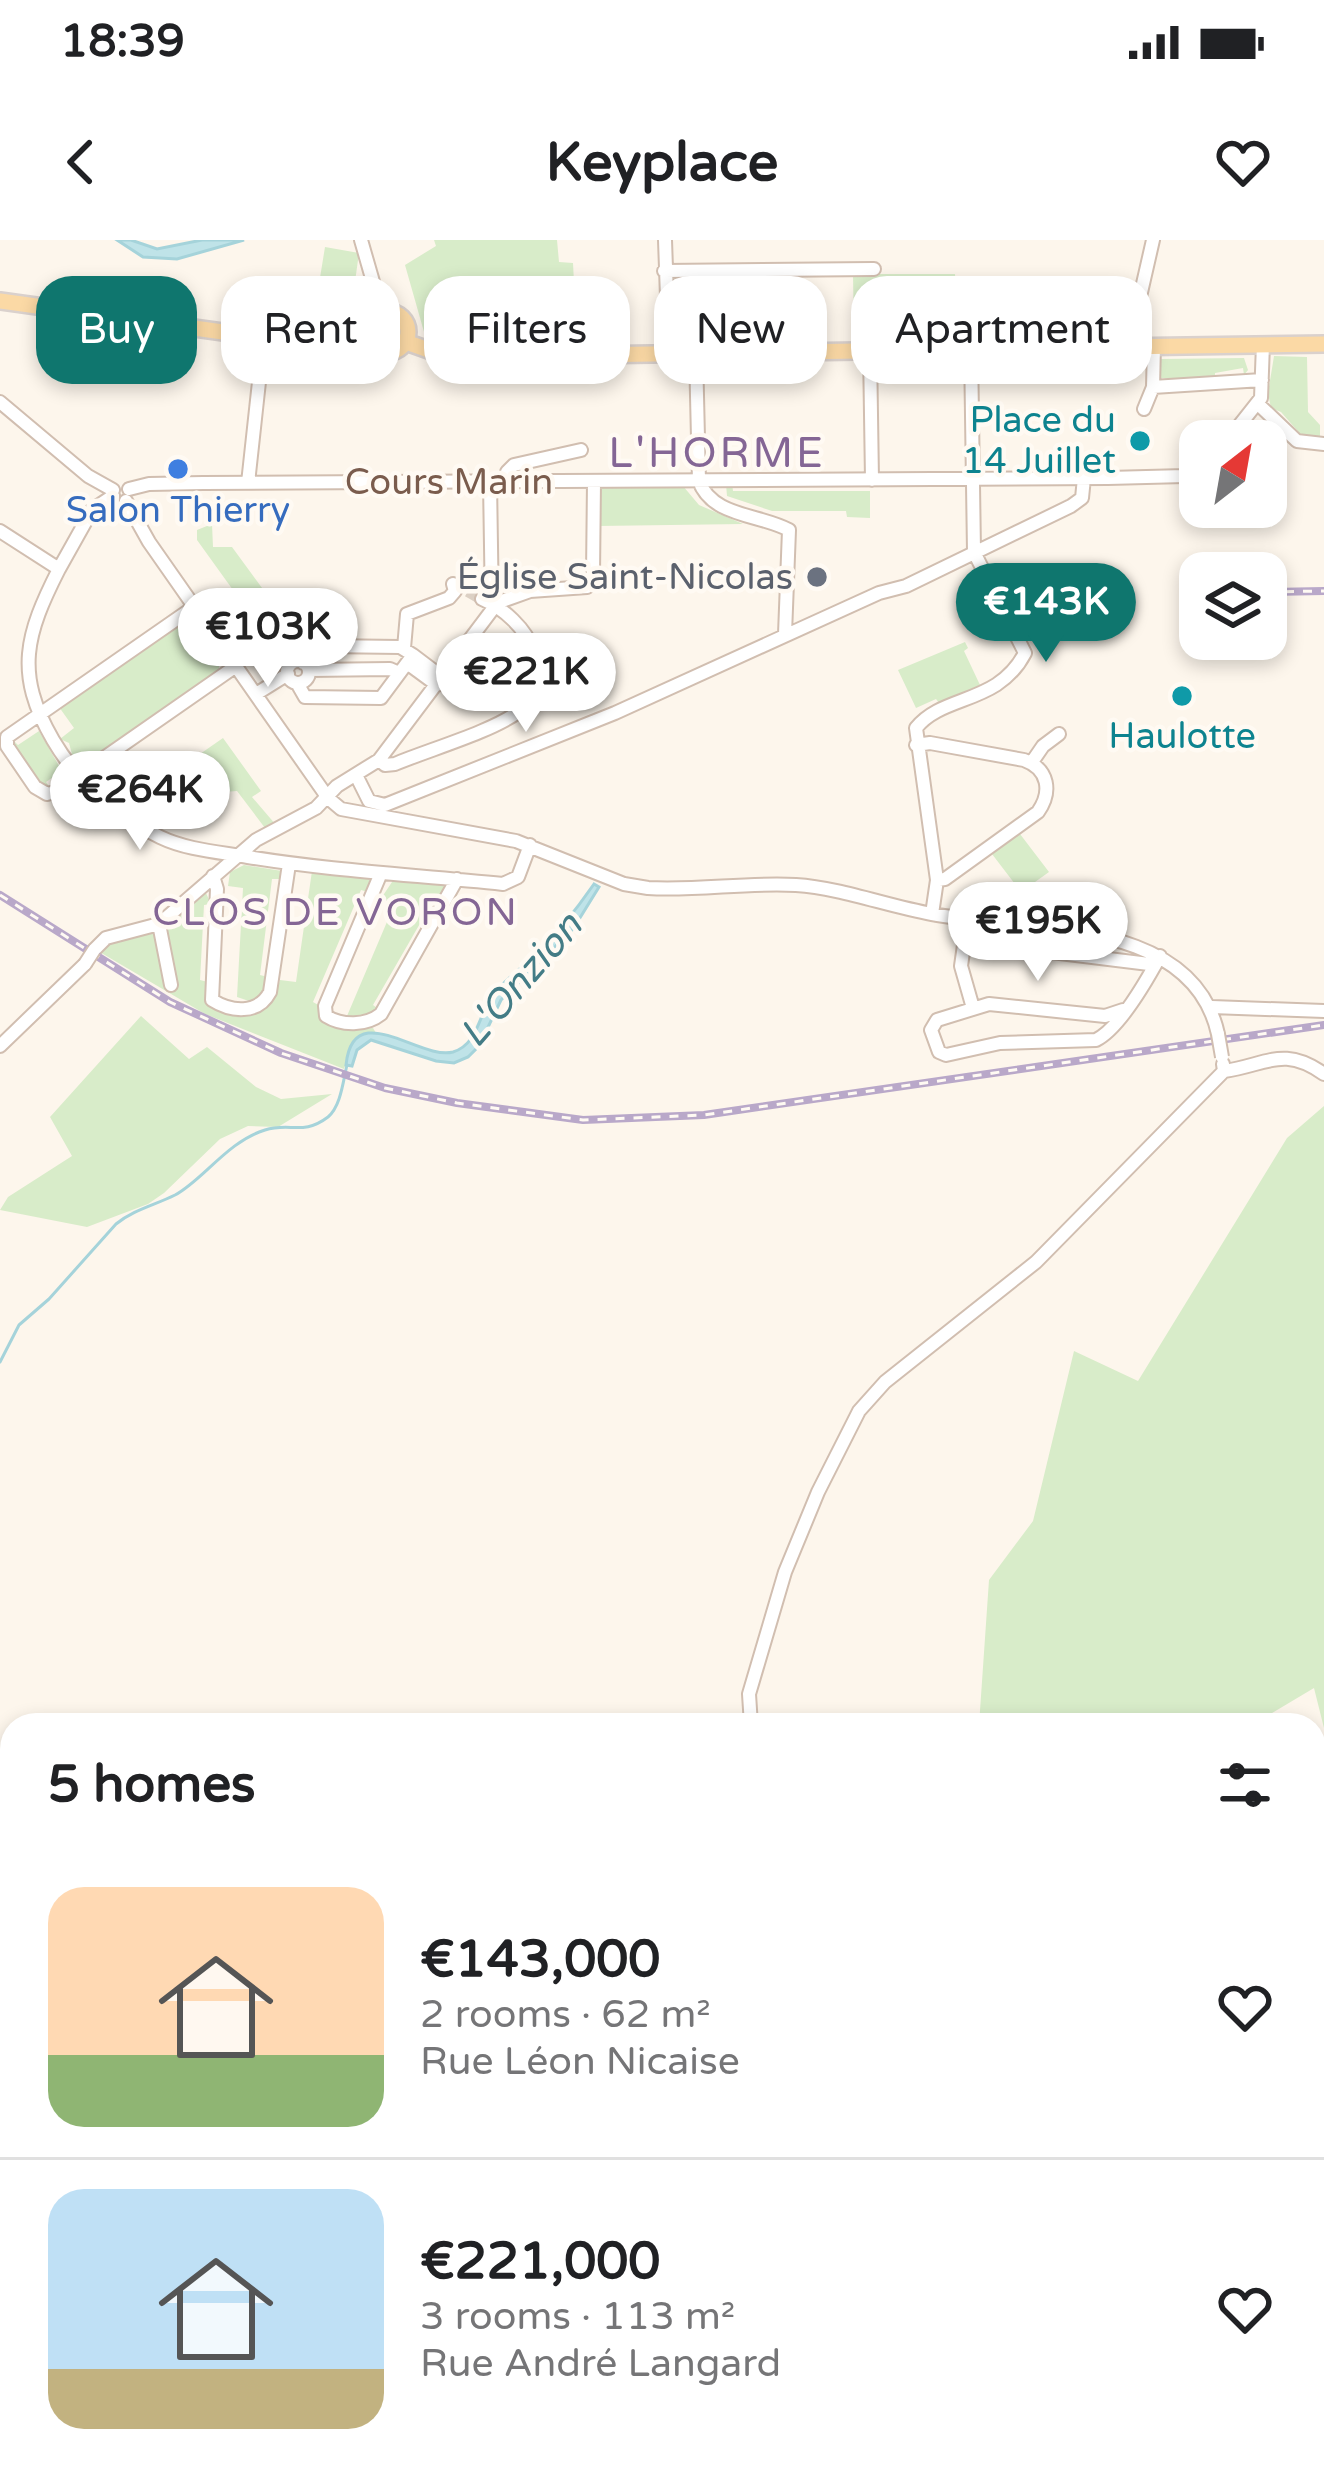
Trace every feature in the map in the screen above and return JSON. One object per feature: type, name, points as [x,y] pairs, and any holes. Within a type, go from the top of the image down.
[{"type":"main road","points":[[0,301],[221,330]]},
{"type":"main road","points":[[400,318],[408,330],[400,347]]},
{"type":"main road","points":[[406,342],[426,351],[452,353],[654,353]]},
{"type":"main road","points":[[1154,345],[1324,344]]},
{"type":"street","points":[[362,240],[372,276]]},
{"type":"street","points":[[664,276],[665,240]]},
{"type":"street","points":[[1145,276],[1154,240]]},
{"type":"street","points":[[664,271],[874,269]]},
{"type":"street","points":[[1245,420],[1258,404],[1263,344]]},
{"type":"street","points":[[1144,410],[1153,387],[1154,345]]},
{"type":"street","points":[[1153,387],[1262,380]]},
{"type":"street","points":[[248,483],[259,384]]},
{"type":"street","points":[[697,384],[703,492],[723,507],[789,530],[785,634]]},
{"type":"street","points":[[871,384],[872,480]]},
{"type":"street","points":[[932,914],[937,880],[916,728],[921,721],[1000,684],[1024,656],[974,552],[972,384]]},
{"type":"street","points":[[0,402],[88,476],[120,494],[328,798],[348,812],[530,845],[610,878],[655,889],[794,885],[932,914],[1095,935],[1136,945],[1198,988],[1212,1007],[1223,1064]]},
{"type":"street","points":[[1258,404],[1297,441],[1324,444]]},
{"type":"street","points":[[0,1046],[86,964],[106,938],[159,924],[269,830],[310,812],[337,786],[379,760],[440,681],[488,601],[498,482],[514,465],[580,451]]},
{"type":"street","name":"Cours Marin","points":[[120,494],[149,484],[1179,476]]},
{"type":"street","points":[[356,777],[369,801],[391,803],[615,713],[785,634],[906,586],[1071,506],[1082,498],[1084,478]]},
{"type":"street","points":[[488,601],[530,591],[583,590],[590,584],[594,482]]},
{"type":"street","points":[[120,494],[92,510],[33,622],[28,643],[28,679],[39,715],[78,776],[110,805],[161,838],[188,847],[381,873],[503,884],[514,881],[522,871],[530,845]]},
{"type":"street","points":[[0,531],[59,568]]},
{"type":"street","points":[[406,660],[361,668],[291,664],[292,679],[305,697],[381,698],[406,660],[407,614],[449,598],[459,588]]},
{"type":"street","points":[[379,760],[395,764],[509,718],[526,705],[536,682],[535,653],[520,628],[488,601]]},
{"type":"street","points":[[194,607],[8,737],[7,746],[35,788],[55,792],[236,666]]},
{"type":"street","points":[[306,666],[324,646],[362,646],[406,660],[440,681]]},
{"type":"street","points":[[361,668],[362,646]]},
{"type":"street","points":[[256,694],[292,679]]},
{"type":"street","points":[[1032,762],[1059,734]]},
{"type":"street","points":[[916,745],[930,743],[1032,762],[1047,784],[1038,812],[945,879],[937,880]]},
{"type":"street","points":[[213,876],[217,889],[212,1000],[254,1009],[270,992],[289,864]]},
{"type":"street","points":[[381,873],[325,1006],[326,1016],[334,1021],[366,1022],[381,1015],[457,879]]},
{"type":"street","points":[[159,924],[171,986]]},
{"type":"street","points":[[973,1008],[961,966],[967,943],[1149,964],[1158,959]]},
{"type":"street","points":[[1123,1010],[1105,1016],[997,1004],[934,1022],[931,1030],[942,1054],[1000,1043],[1096,1040],[1144,989],[1158,959]]},
{"type":"street","points":[[1212,1007],[1324,1011]]},
{"type":"street","points":[[750,1713],[749,1694],[785,1572],[859,1411],[885,1382],[1036,1262],[1223,1064],[1279,1056],[1307,1062],[1324,1074]]},
{"type":"green space","points":[[434,240],[557,240],[559,262],[573,263],[574,276],[424,276],[424,332],[405,265],[436,246]]},
{"type":"green space","points":[[325,247],[359,253],[356,276],[320,276]]},
{"type":"green space","points":[[853,274],[955,276],[853,276]]},
{"type":"green space","points":[[1274,356],[1307,357],[1308,412],[1320,425],[1320,438],[1303,437],[1281,412],[1271,408],[1268,393]]},
{"type":"green space","points":[[1244,358],[1248,370],[1244,375],[1243,368],[1215,373],[1215,381],[1160,378],[1160,359]]},
{"type":"green space","points":[[732,483],[733,491],[870,491],[870,518],[847,517],[846,511],[772,511],[727,496],[726,484]]},
{"type":"green space","points":[[683,486],[699,505],[743,524],[598,526],[598,488]]},
{"type":"green space","points":[[212,524],[213,547],[232,547],[284,618],[264,633],[197,540],[197,530]]},
{"type":"green space","points":[[182,621],[192,622],[200,646],[219,662],[219,671],[90,763],[73,758],[69,743],[60,739],[74,728],[59,707]]},
{"type":"green space","points":[[965,642],[968,648],[964,651],[980,685],[916,708],[898,670]]},
{"type":"green space","points":[[39,731],[62,771],[46,782],[51,789],[43,789],[10,742],[18,745]]},
{"type":"green space","points":[[223,738],[261,791],[252,797],[276,825],[265,828],[237,791],[196,794],[167,777]]},
{"type":"green space","points":[[1020,834],[1049,872],[1021,892],[992,854]]},
{"type":"green space","points":[[244,865],[282,871],[280,879],[272,879],[260,975],[268,977],[265,993],[252,1002],[237,997],[243,888],[228,886],[230,872]]},
{"type":"green space","points":[[312,871],[368,877],[371,885],[368,892],[361,890],[313,1002],[331,1027],[373,1028],[376,1033],[358,1041],[344,1069],[205,1014],[98,951],[108,942],[155,933],[167,990],[175,990],[167,928],[206,893],[211,904],[204,905],[200,980],[208,982],[207,1002],[229,1014],[251,1014],[269,1002],[280,980],[296,982]]},
{"type":"green space","points":[[394,879],[442,884],[446,890],[441,904],[433,901],[373,1005],[380,1010],[356,1019],[347,1016],[395,903],[380,900]]},
{"type":"green space","points":[[141,1016],[189,1059],[207,1047],[256,1087],[281,1099],[332,1094],[278,1127],[248,1126],[220,1139],[148,1204],[87,1227],[0,1210],[8,1197],[72,1156],[50,1117]]},
{"type":"green space","points":[[1324,1106],[1324,1713],[1314,1688],[1272,1713],[980,1713],[989,1580],[1033,1521],[1074,1351],[1138,1381],[1287,1138]]},
{"type":"water","points":[[117,240],[157,249],[202,240],[244,240],[177,259],[143,257]]},
{"type":"water","points":[[594,884],[599,887],[573,929],[501,1000],[479,1046],[468,1057],[454,1063],[436,1061],[371,1040],[357,1050],[352,1066],[346,1065],[351,1045],[361,1035],[374,1033],[439,1052],[461,1049],[472,1038],[494,994],[551,938]]},
{"type":"waterway","name":"L'Onzion","points":[[0,1362],[19,1325],[49,1299],[116,1224],[175,1195],[252,1135],[274,1128],[311,1126],[328,1117],[339,1100],[347,1065]]},
{"type":"tunnel","points":[[468,591],[482,599]]},
{"type":"railway","points":[[1287,592],[1324,591]]},
{"type":"railway","points":[[0,895],[170,1002],[281,1053],[385,1088],[583,1120],[704,1115],[1324,1025]]},
{"type":"place","name":"Place du 14 Juillet","points":[[1140,441]]},
{"type":"place","name":"Salon Thierry","points":[[178,469]]},
{"type":"place","name":"Église Saint-Nicolas","points":[[817,577]]},
{"type":"place","name":"Haulotte","points":[[1182,696]]},
{"type":"district","name":"L'HORME","points":[[717,453]]},
{"type":"district","name":"CLOS DE VORON","points":[[336,912]]}]
